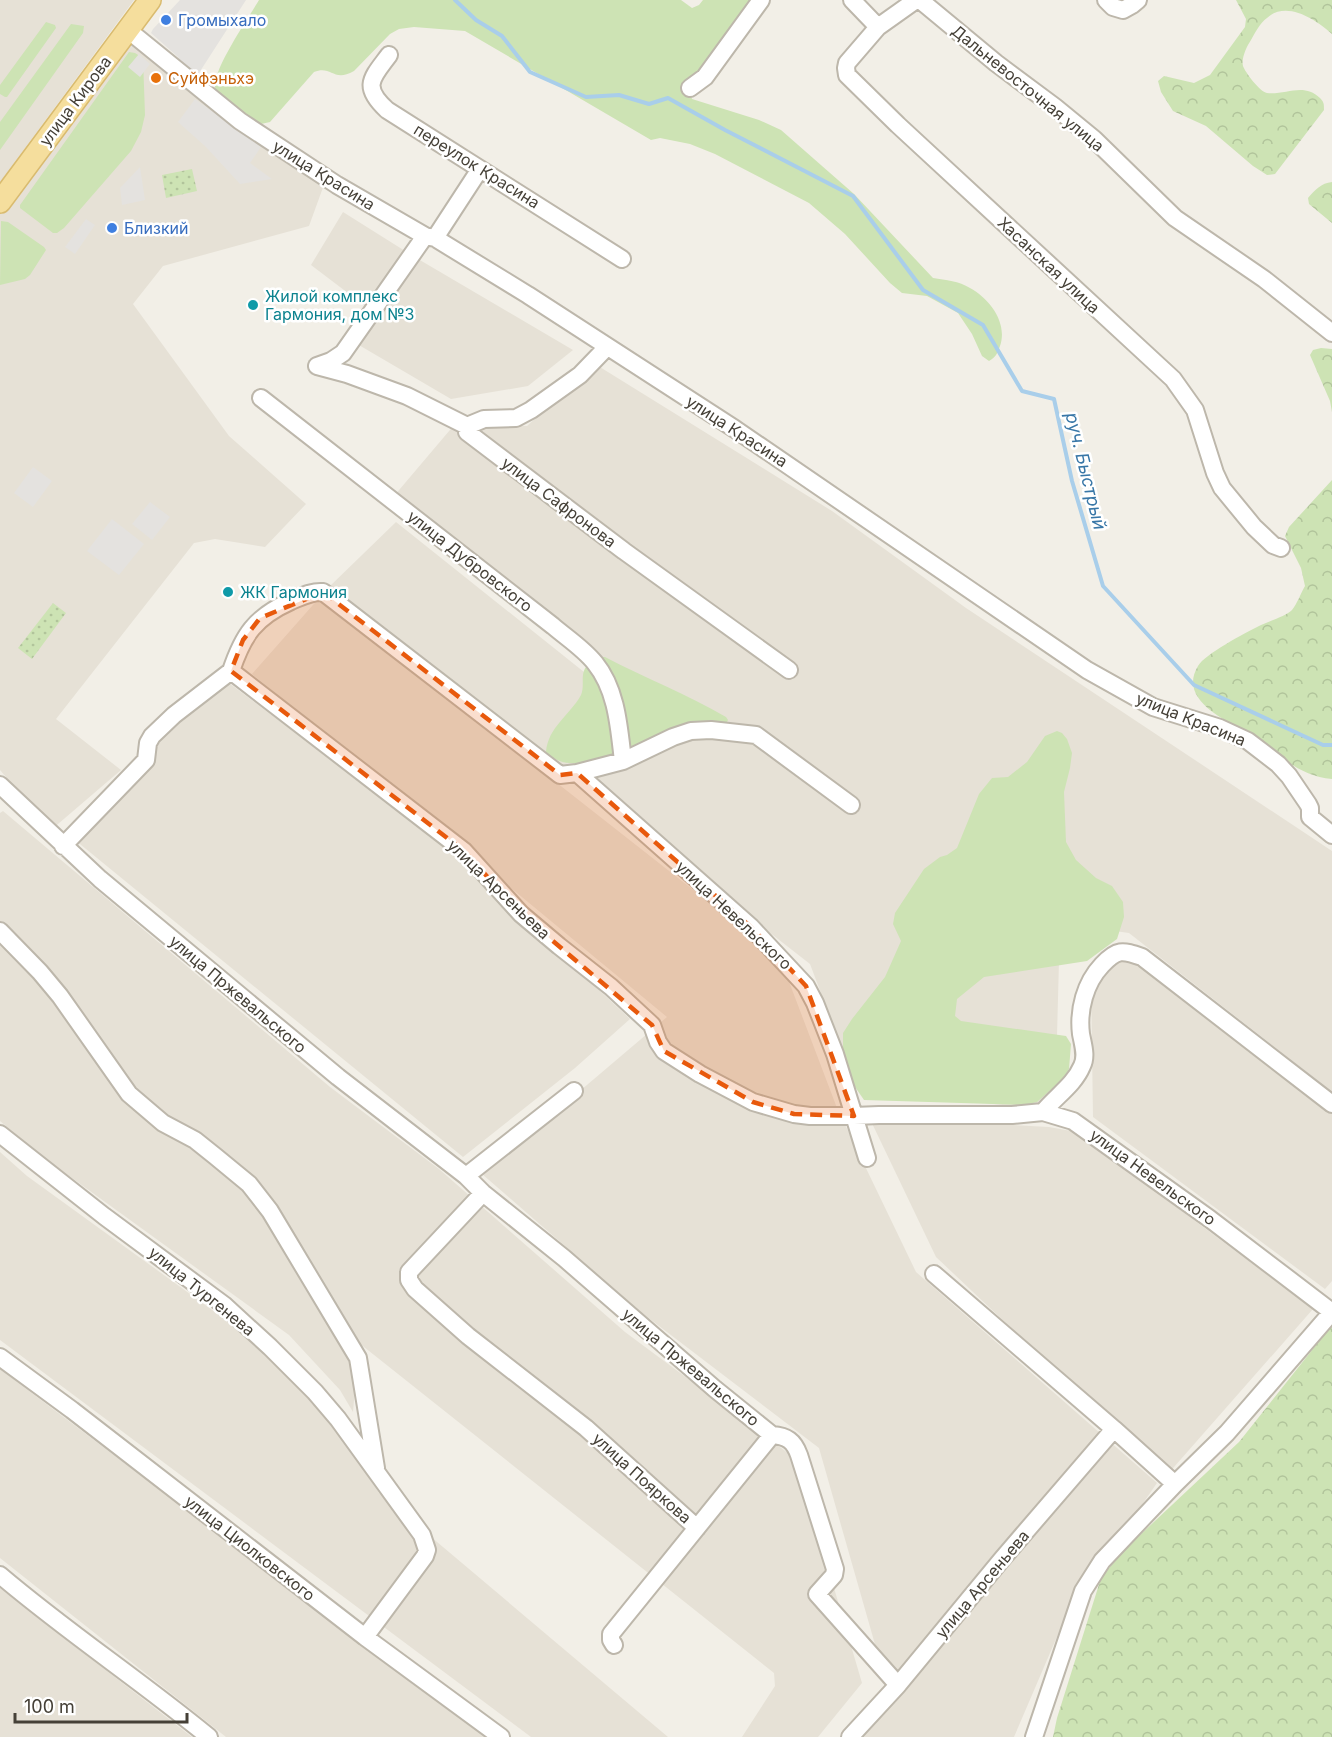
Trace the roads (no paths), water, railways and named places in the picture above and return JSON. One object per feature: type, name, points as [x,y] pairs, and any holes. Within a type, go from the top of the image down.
[{"type":"main road","name":"улица Кирова","points":[[0,202],[150,0]]},
{"type":"street","points":[[690,88],[705,77],[761,0]]},
{"type":"street","points":[[852,0],[878,27]]},
{"type":"street","name":"Хасанская улица","points":[[918,0],[878,27],[847,63],[847,75],[1173,379],[1195,410],[1222,488],[1254,527],[1272,545],[1281,548]]},
{"type":"street","name":"Дальневосточная улица","points":[[918,0],[1094,138],[1175,218],[1264,279],[1332,333]]},
{"type":"street","points":[[1106,0],[1113,7],[1123,10],[1138,0]]},
{"type":"street","name":"улица Красина","points":[[128,30],[240,121],[337,185],[528,295],[735,429],[1087,670],[1153,707],[1220,728],[1248,741],[1278,764],[1289,776],[1308,804],[1310,817],[1332,835]]},
{"type":"street","name":"переулок Красина","points":[[389,55],[372,78],[372,90],[376,100],[387,110],[622,259]]},
{"type":"street","points":[[430,237],[480,169]]},
{"type":"street","name":"улица Сафронова","points":[[430,237],[343,353],[331,361],[316,366],[347,374],[407,396],[467,426],[467,432],[624,551],[789,670]]},
{"type":"street","points":[[467,426],[484,419],[516,418],[531,410],[580,375],[607,348]]},
{"type":"street","name":"улица Дубровского","points":[[261,398],[553,626],[594,662],[607,681],[618,719],[622,761]]},
{"type":"street","points":[[63,846],[146,760],[148,743],[152,736],[174,715],[231,671],[243,640],[251,627],[272,610],[316,591],[322,591],[560,775],[622,761],[673,736],[691,731],[711,730],[756,735],[851,805]]},
{"type":"street","name":"улица Арсеньева","points":[[231,671],[464,851],[521,914],[611,987],[652,1025],[664,1051],[700,1074],[753,1102],[794,1114],[854,1116]]},
{"type":"street","name":"улица Невельского","points":[[577,772],[751,927],[806,986],[835,1054],[854,1116],[1012,1115],[1043,1112],[1073,1121],[1210,1219],[1332,1312]]},
{"type":"street","name":"улица Пржевальского","points":[[1,789],[100,879],[338,1077],[466,1176],[483,1193],[564,1258],[640,1326],[772,1435],[790,1439],[796,1446],[835,1569],[834,1575],[817,1594],[898,1685]]},
{"type":"street","points":[[0,931],[60,996],[129,1094],[163,1123],[195,1140],[249,1184],[270,1211],[358,1358],[378,1474]]},
{"type":"street","points":[[1043,1112],[1073,1080],[1083,1065],[1085,1058],[1081,1022],[1085,992],[1093,975],[1110,956],[1117,952],[1142,957],[1332,1104]]},
{"type":"street","points":[[466,1176],[574,1091]]},
{"type":"street","points":[[854,1116],[867,1158]]},
{"type":"street","name":"улица Тургенева","points":[[0,1134],[104,1216],[224,1305],[315,1392],[378,1474],[422,1535],[427,1550],[425,1556],[365,1637]]},
{"type":"street","name":"улица Пояркова","points":[[483,1193],[409,1272],[409,1280],[468,1336],[586,1428],[697,1528]]},
{"type":"street","points":[[934,1274],[1114,1429],[1174,1484]]},
{"type":"street","points":[[1034,1737],[1083,1591],[1102,1561],[1174,1484],[1227,1433],[1332,1312]]},
{"type":"street","name":"улица Циолковского","points":[[0,1357],[365,1637],[501,1737]]},
{"type":"street","name":"улица Арсеньева","points":[[850,1737],[898,1685],[1114,1429]]},
{"type":"street","name":"улица Пояркова","points":[[614,1645],[611,1634],[772,1435]]},
{"type":"street","points":[[0,1575],[28,1599],[209,1737]]},
{"type":"waterway","name":"руч. Быстрый","points":[[455,0],[476,20],[502,36],[530,72],[586,97],[619,95],[649,104],[668,98],[853,196],[923,290],[983,325],[1022,391],[1054,399],[1072,481],[1103,586],[1194,685],[1323,745],[1332,745]]},
{"type":"place","name":"Громыхало","points":[[166,20]]},
{"type":"place","name":"Суйфэньхэ","points":[[156,78]]},
{"type":"place","name":"Близкий","points":[[112,228]]},
{"type":"place","name":"Жилой комплекс Гармония, дом №3","points":[[253,305]]},
{"type":"place","name":"ЖК Гармония","points":[[228,592]]}]
